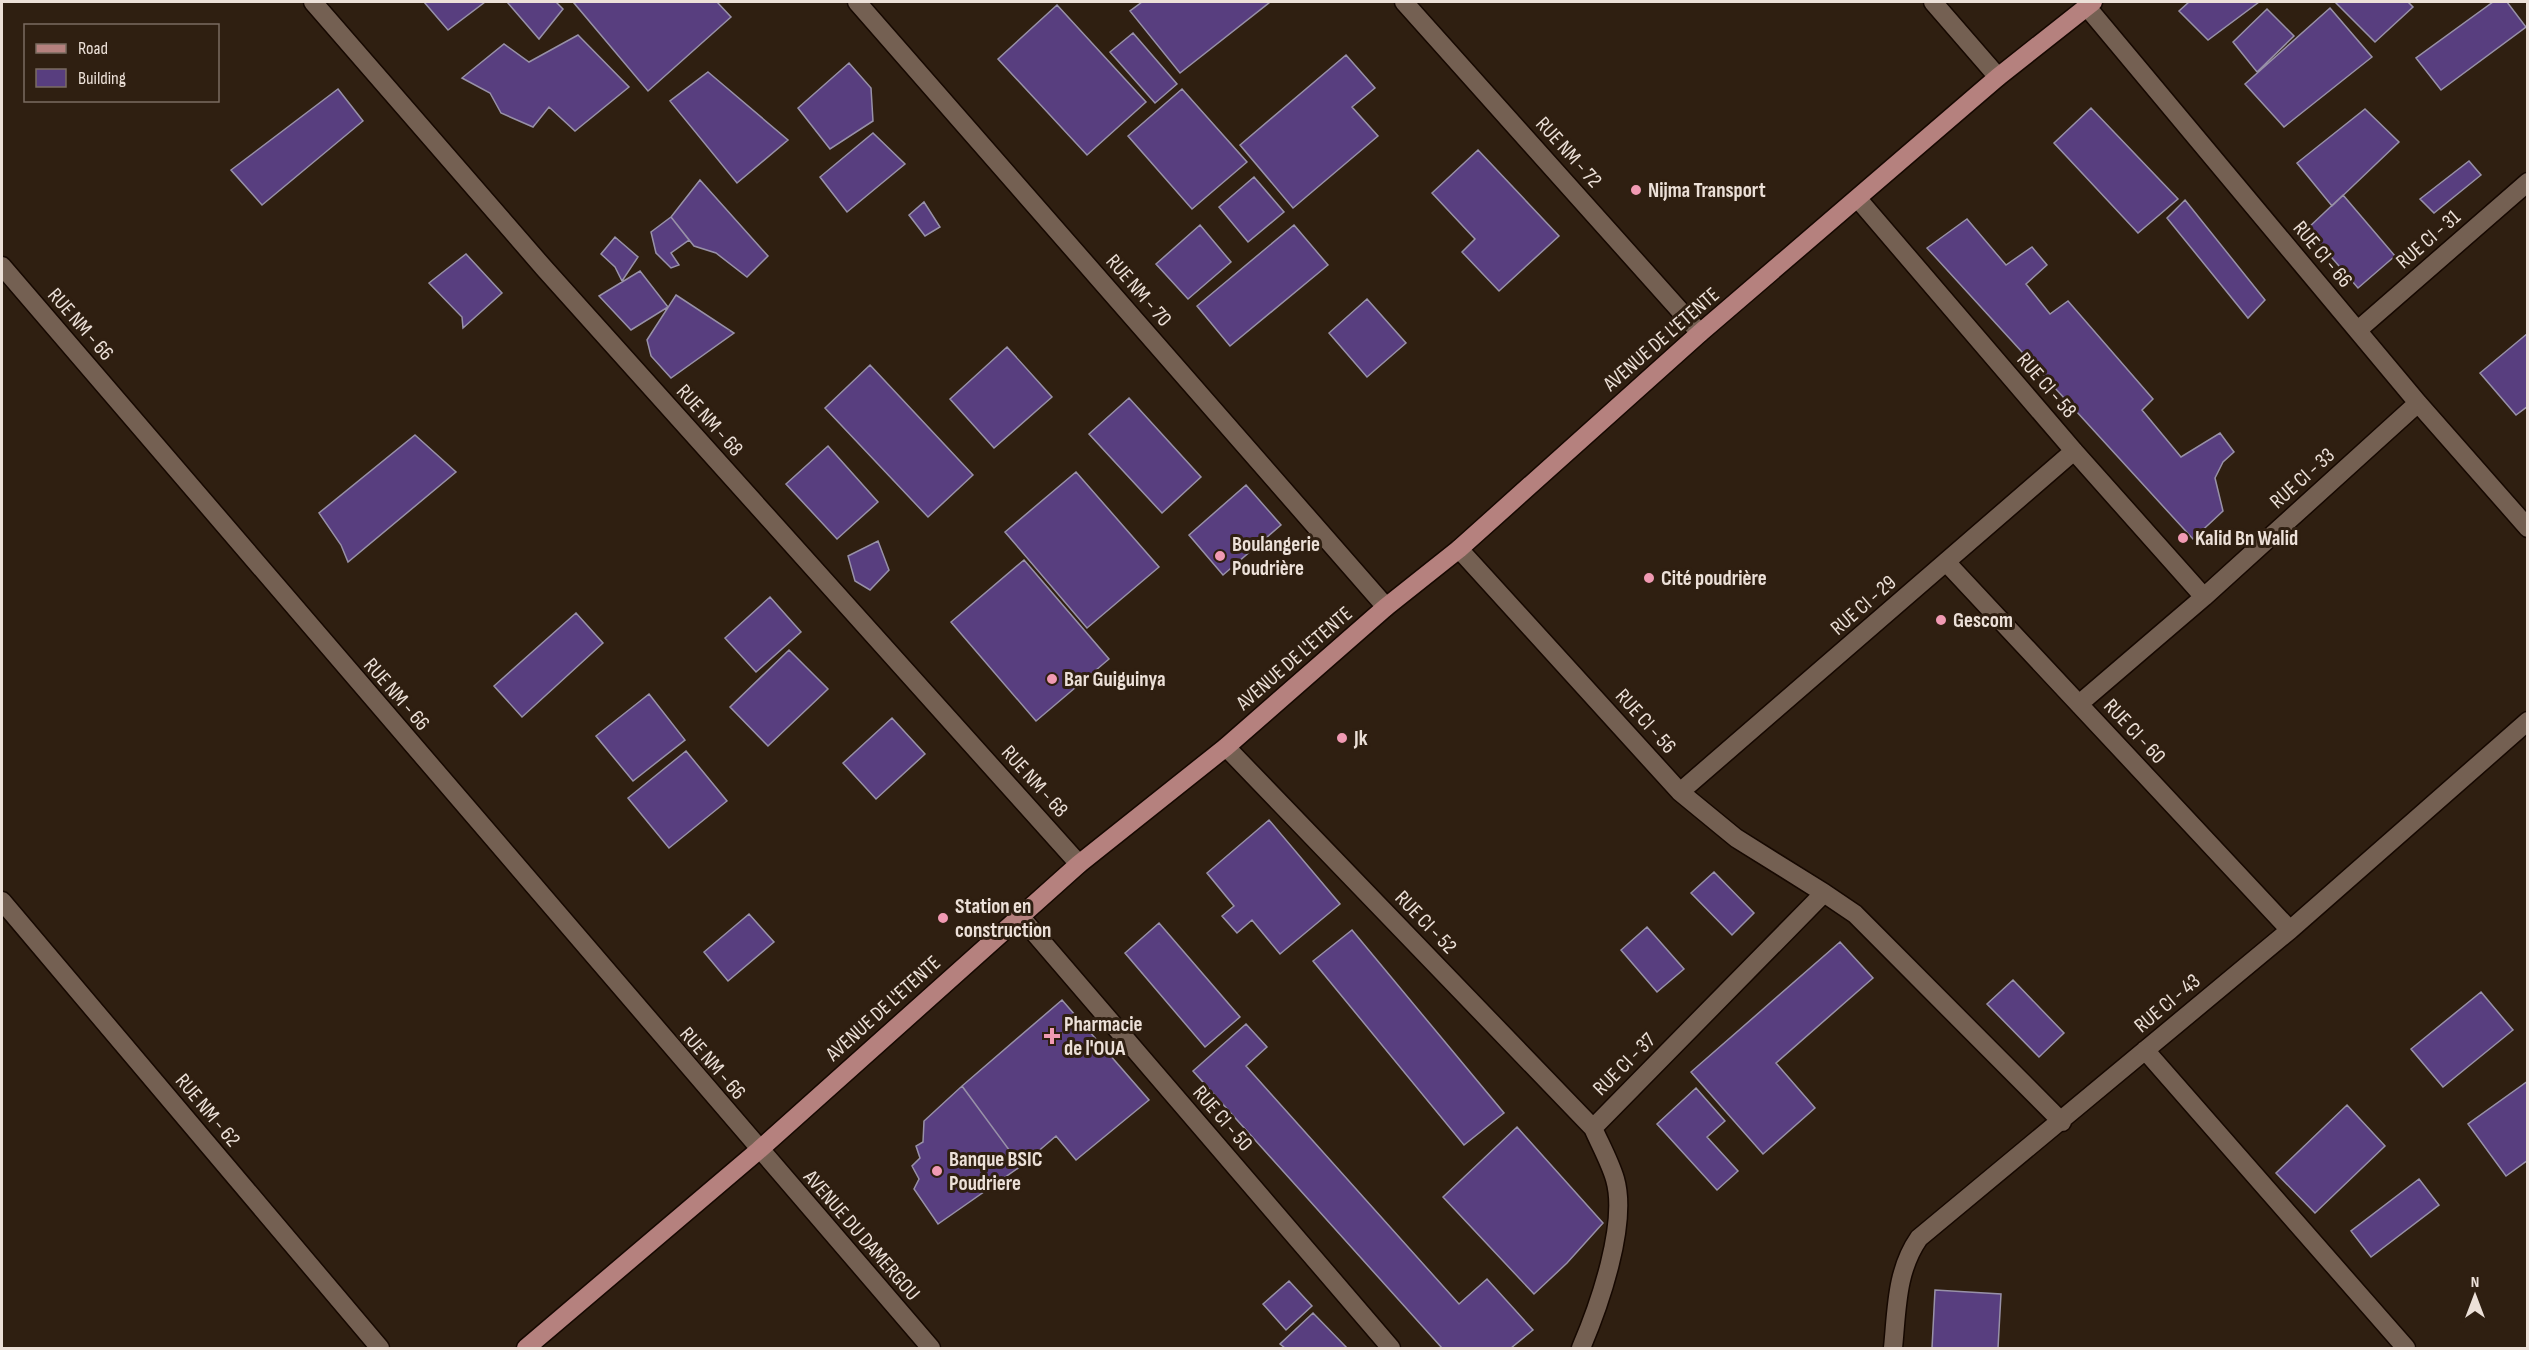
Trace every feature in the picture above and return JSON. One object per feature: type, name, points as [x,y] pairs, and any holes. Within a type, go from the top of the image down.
[{"type":"main road","name":"AVENUE DE L'ETENTE","points":[[526,1348],[759,1150],[1079,864],[1226,747],[1386,607],[1459,549],[1700,333],[1998,77],[2090,4]]},
{"type":"street","name":"RUE NM - 68","points":[[313,2],[552,277],[1079,864]]},
{"type":"street","name":"RUE NM - 70","points":[[857,2],[1386,607]]},
{"type":"street","name":"RUE NM - 72","points":[[1404,2],[1700,333]]},
{"type":"street","points":[[1933,2],[1998,77]]},
{"type":"street","name":"RUE CI - 66","points":[[2090,4],[2418,403],[2528,528]]},
{"type":"street","name":"RUE CI - 31","points":[[2358,330],[2528,182]]},
{"type":"street","name":"RUE CI - 58","points":[[1858,199],[2074,451],[2204,597]]},
{"type":"street","name":"RUE NM - 66","points":[[2,266],[759,1150]]},
{"type":"street","name":"RUE CI - 33","points":[[2079,704],[2204,597],[2418,403]]},
{"type":"street","name":"RUE CI - 29","points":[[1680,792],[2074,451]]},
{"type":"street","name":"RUE CI - 56","points":[[1459,549],[1680,792],[1736,838],[1824,893]]},
{"type":"street","name":"RUE CI - 60","points":[[1947,562],[2290,930]]},
{"type":"street","name":"RUE CI - 43","points":[[1893,1348],[1900,1277],[1907,1255],[1919,1238],[2062,1122],[2290,930],[2528,721]]},
{"type":"street","name":"RUE CI - 52","points":[[1226,747],[1593,1128]]},
{"type":"street","points":[[1824,893],[1855,914],[2062,1122]]},
{"type":"street","name":"RUE CI - 37","points":[[1581,1348],[1596,1314],[1618,1224],[1616,1180],[1593,1128],[1824,893]]},
{"type":"street","name":"RUE NM - 62","points":[[2,901],[380,1348]]},
{"type":"street","name":"RUE CI - 50","points":[[1020,916],[1391,1348]]},
{"type":"street","points":[[2145,1050],[2406,1348]]},
{"type":"street","name":"AVENUE DU DAMERGOU","points":[[759,1150],[931,1348]]},
{"type":"building","points":[[424,2],[485,2],[448,30]]},
{"type":"building","points":[[507,2],[556,2],[563,9],[539,39]]},
{"type":"building","points":[[717,2],[731,17],[648,91],[574,3]]},
{"type":"building","points":[[1142,2],[1270,2],[1180,73],[1130,11]]},
{"type":"building","points":[[2189,2],[2259,2],[2208,40],[2179,11]]},
{"type":"building","points":[[2335,2],[2408,2],[2413,7],[2375,42]]},
{"type":"building","points":[[2493,2],[2507,2],[2526,27],[2441,90],[2416,58]]},
{"type":"building","points":[[1057,5],[1146,102],[1087,155],[998,59]]},
{"type":"building","points":[[2330,8],[2372,57],[2284,127],[2245,84]]},
{"type":"building","points":[[2267,9],[2294,36],[2257,72],[2233,42]]},
{"type":"building","points":[[1133,33],[1177,84],[1155,103],[1110,52]]},
{"type":"building","points":[[578,35],[629,87],[575,131],[549,107],[533,127],[501,113],[490,93],[462,78],[504,44],[529,62]]},
{"type":"building","points":[[1346,55],[1375,88],[1352,107],[1378,136],[1293,208],[1240,145]]},
{"type":"building","points":[[849,63],[871,88],[873,121],[830,149],[798,108]]},
{"type":"building","points":[[708,72],[788,140],[737,183],[670,101]]},
{"type":"building","points":[[338,89],[363,121],[262,205],[231,170]]},
{"type":"building","points":[[1182,89],[1247,162],[1192,209],[1128,136]]},
{"type":"building","points":[[2091,108],[2178,199],[2138,233],[2054,143]]},
{"type":"building","points":[[2365,109],[2399,142],[2332,206],[2297,163]]},
{"type":"building","points":[[873,133],[905,164],[847,212],[820,177]]},
{"type":"building","points":[[1478,150],[1559,236],[1499,291],[1462,252],[1475,239],[1432,193]]},
{"type":"building","points":[[2469,161],[2481,175],[2434,213],[2420,199]]},
{"type":"building","points":[[1254,177],[1284,212],[1248,242],[1219,207]]},
{"type":"building","points":[[700,180],[768,256],[747,277],[716,253],[694,246],[671,217]]},
{"type":"building","points":[[2343,195],[2395,256],[2358,288],[2307,229]]},
{"type":"building","points":[[2185,200],[2265,300],[2248,318],[2167,218]]},
{"type":"building","points":[[924,202],[940,227],[925,236],[909,215]]},
{"type":"building","points":[[671,217],[689,240],[671,253],[679,265],[671,268],[656,253],[651,232]]},
{"type":"building","points":[[1967,219],[2006,265],[2032,247],[2047,265],[2026,284],[2050,314],[2068,301],[2153,399],[2142,410],[2181,457],[2220,433],[2234,452],[2223,462],[2215,478],[2223,511],[2193,539],[1927,248]]},
{"type":"building","points":[[1200,225],[1231,262],[1188,299],[1156,264]]},
{"type":"building","points":[[1294,225],[1328,265],[1230,346],[1197,306]]},
{"type":"building","points":[[615,237],[638,257],[622,281],[615,267],[601,254]]},
{"type":"building","points":[[466,254],[502,293],[463,328],[462,317],[429,283]]},
{"type":"building","points":[[640,271],[668,307],[631,330],[599,296]]},
{"type":"building","points":[[676,295],[734,333],[671,378],[651,356],[647,340]]},
{"type":"building","points":[[1367,299],[1406,343],[1367,377],[1329,333]]},
{"type":"building","points":[[2528,333],[2528,406],[2516,415],[2480,373]]},
{"type":"building","points":[[1007,347],[1052,397],[994,448],[950,399]]},
{"type":"building","points":[[870,365],[973,475],[928,517],[825,408]]},
{"type":"building","points":[[1129,398],[1201,477],[1162,513],[1089,434]]},
{"type":"building","points":[[415,435],[456,472],[348,562],[341,545],[319,513]]},
{"type":"building","points":[[828,446],[878,502],[837,539],[786,484]]},
{"type":"building","points":[[1076,472],[1159,567],[1087,628],[1005,532]]},
{"type":"building","points":[[1246,485],[1281,525],[1223,575],[1189,535]]},
{"type":"building","points":[[878,541],[889,570],[870,590],[855,581],[848,556]]},
{"type":"building","points":[[1024,560],[1109,659],[1036,721],[951,622]]},
{"type":"building","points":[[770,597],[801,632],[756,672],[725,638]]},
{"type":"building","points":[[576,613],[603,643],[522,717],[494,686]]},
{"type":"building","points":[[789,650],[828,689],[768,746],[730,707]]},
{"type":"building","points":[[649,694],[685,740],[633,781],[596,736]]},
{"type":"building","points":[[892,718],[925,754],[876,799],[843,763]]},
{"type":"building","points":[[686,751],[727,801],[669,848],[628,798]]},
{"type":"building","points":[[1269,820],[1340,904],[1280,954],[1252,920],[1237,933],[1222,916],[1234,906],[1207,873]]},
{"type":"building","points":[[1714,872],[1754,913],[1732,935],[1691,893]]},
{"type":"building","points":[[749,914],[774,942],[728,981],[704,952]]},
{"type":"building","points":[[1159,923],[1240,1017],[1205,1047],[1125,953]]},
{"type":"building","points":[[1647,927],[1684,969],[1657,992],[1621,950]]},
{"type":"building","points":[[1352,930],[1504,1113],[1464,1145],[1313,961]]},
{"type":"building","points":[[1840,942],[1873,978],[1776,1063],[1815,1108],[1763,1154],[1691,1072]]},
{"type":"building","points":[[2013,980],[2064,1033],[2039,1057],[1987,1004]]},
{"type":"building","points":[[2481,992],[2513,1030],[2443,1087],[2411,1049]]},
{"type":"building","points":[[1062,1000],[1149,1100],[1076,1160],[1056,1136],[1021,1166],[962,1086]]},
{"type":"building","points":[[1246,1024],[1267,1047],[1246,1066],[1459,1304],[1487,1279],[1533,1330],[1511,1348],[1442,1348],[1193,1071]]},
{"type":"building","points":[[2528,1081],[2528,1160],[2506,1176],[2468,1124]]},
{"type":"building","points":[[962,1086],[1021,1166],[938,1224],[914,1189],[919,1179],[912,1166],[920,1158],[916,1146],[923,1142],[924,1121]]},
{"type":"building","points":[[1696,1088],[1725,1121],[1707,1137],[1738,1171],[1717,1190],[1657,1124]]},
{"type":"building","points":[[2347,1105],[2385,1146],[2315,1213],[2276,1173]]},
{"type":"building","points":[[1517,1127],[1603,1223],[1567,1263],[1534,1294],[1443,1197]]},
{"type":"building","points":[[2419,1179],[2439,1205],[2371,1257],[2351,1231]]},
{"type":"building","points":[[1289,1281],[1312,1306],[1286,1330],[1263,1304]]},
{"type":"building","points":[[1935,1290],[2001,1294],[1998,1348],[1932,1348]]},
{"type":"building","points":[[1313,1313],[1347,1348],[1285,1348],[1280,1344]]},
{"type":"place","name":"Nijma Transport","points":[[1636,190]]},
{"type":"place","name":"Kalid Bn Walid","points":[[2183,538]]},
{"type":"place","name":"Boulangerie Poudrière","points":[[1220,556]]},
{"type":"place","name":"Cité poudrière","points":[[1649,578]]},
{"type":"place","name":"Gescom","points":[[1941,620]]},
{"type":"place","name":"Bar Guiguinya","points":[[1052,679]]},
{"type":"place","name":"Jk","points":[[1342,738]]},
{"type":"place","name":"Station en construction","points":[[943,918]]},
{"type":"place","name":"Pharmacie de l'OUA","points":[[1052,1036]]},
{"type":"place","name":"Banque BSIC Poudriere","points":[[937,1171]]}]
